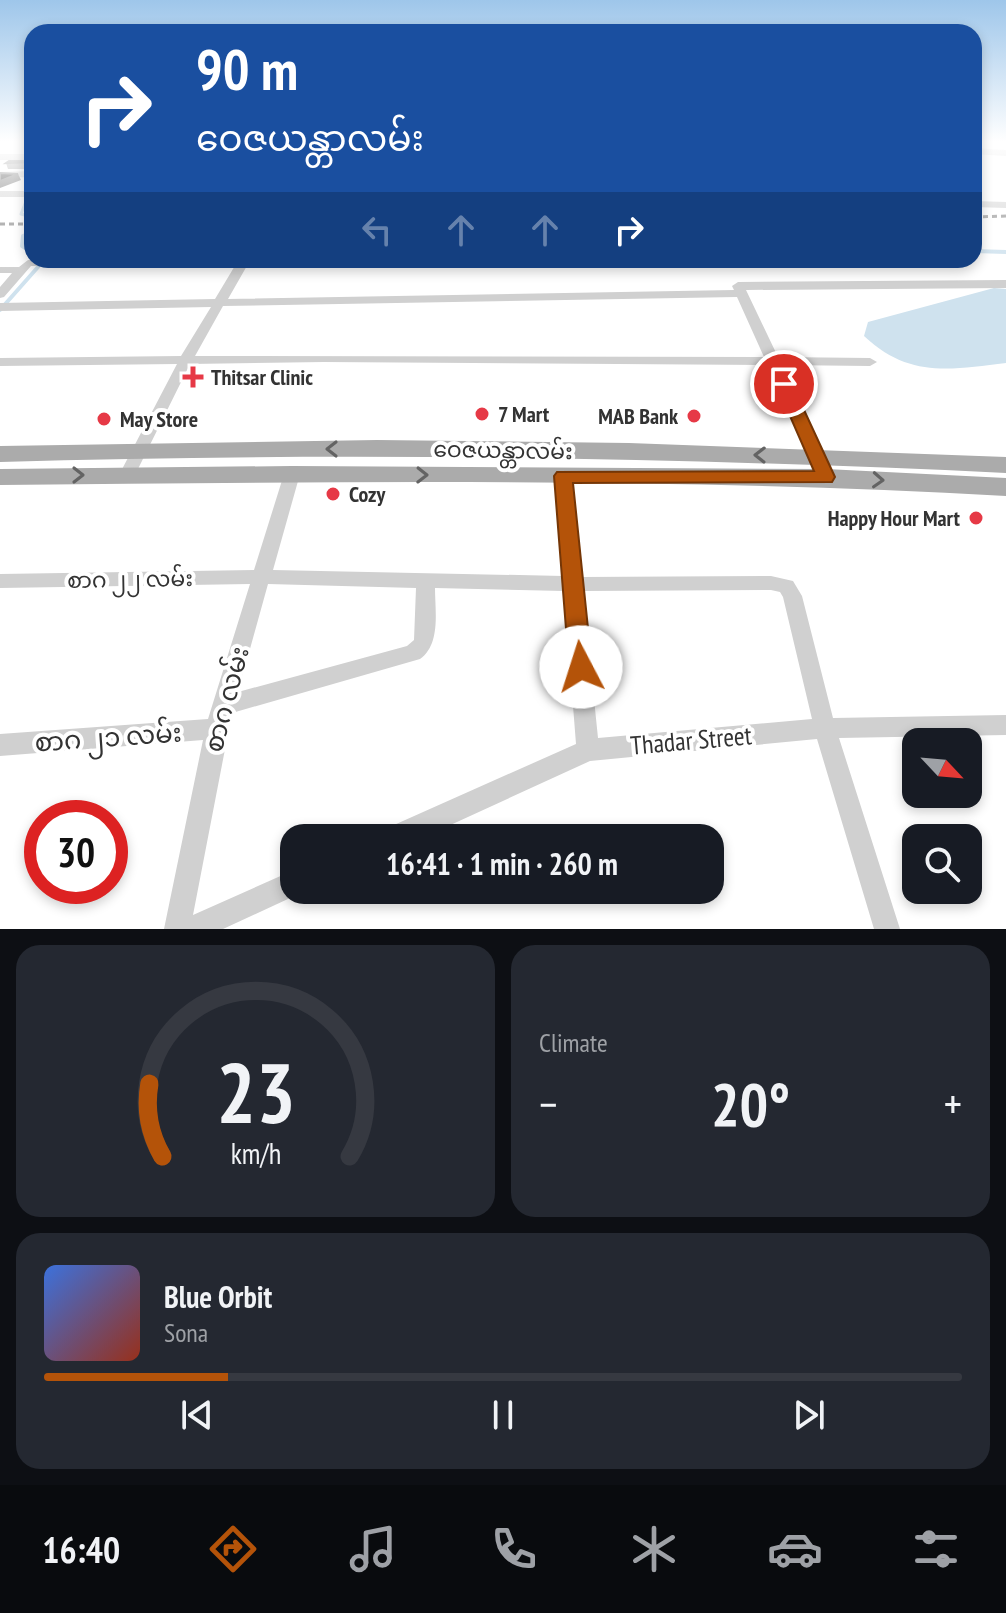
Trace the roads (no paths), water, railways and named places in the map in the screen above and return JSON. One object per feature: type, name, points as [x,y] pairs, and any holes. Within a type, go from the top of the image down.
[{"type":"main road","name":"ဝေဇယန္တာလမ်း","points":[[0,454],[140,449],[505,449],[822,467],[1006,487]]},
{"type":"main road","name":"ဝေဇယန္တာလမ်း","points":[[0,477],[292,474],[563,476],[822,467],[1006,465]]},
{"type":"street","points":[[0,194],[24,194]]},
{"type":"street","points":[[982,204],[1006,205]]},
{"type":"street","points":[[0,294],[24,266]]},
{"type":"street","points":[[127,475],[186,359],[240,268]]},
{"type":"street","points":[[0,270],[20,270]]},
{"type":"street","points":[[0,307],[1006,284]]},
{"type":"street","points":[[740,290],[822,467]]},
{"type":"street","points":[[0,362],[772,359],[870,362]]},
{"type":"street","name":"စာဂ လမ်း","points":[[177,929],[216,729],[292,474]]},
{"type":"street","points":[[563,476],[588,750]]},
{"type":"street","name":"စာဂ ၂၂ လမ်း","points":[[0,581],[260,577],[573,584],[771,583],[786,586],[792,596],[825,728]]},
{"type":"street","points":[[223,706],[413,653],[424,640],[426,581]]},
{"type":"street","name":"Thadar Street","points":[[425,824],[588,750],[825,728],[1006,725]]},
{"type":"street","points":[[825,728],[887,929]]},
{"type":"street","name":"စာဂ ၂၁ လမ်း","points":[[0,745],[216,729]]},
{"type":"street","points":[[193,929],[280,889]]},
{"type":"water","points":[[994,288],[1006,289],[1006,363],[948,369],[914,365],[881,350],[864,336],[868,322]]},
{"type":"waterway","points":[[24,206],[21,214],[24,215]]},
{"type":"waterway","points":[[23,236],[24,247]]},
{"type":"waterway","points":[[982,251],[1006,252]]},
{"type":"waterway","points":[[0,310],[37,268]]},
{"type":"railway","points":[[982,217],[1006,216]]},
{"type":"railway","points":[[0,224],[24,224]]},
{"type":"place","name":"Thitsar Clinic","points":[[193,377]]},
{"type":"place","name":"7 Mart","points":[[482,414]]},
{"type":"place","name":"MAB Bank","points":[[694,416]]},
{"type":"place","name":"May Store","points":[[104,419]]},
{"type":"place","name":"Cozy","points":[[333,494]]},
{"type":"place","name":"Happy Hour Mart","points":[[976,518]]}]
